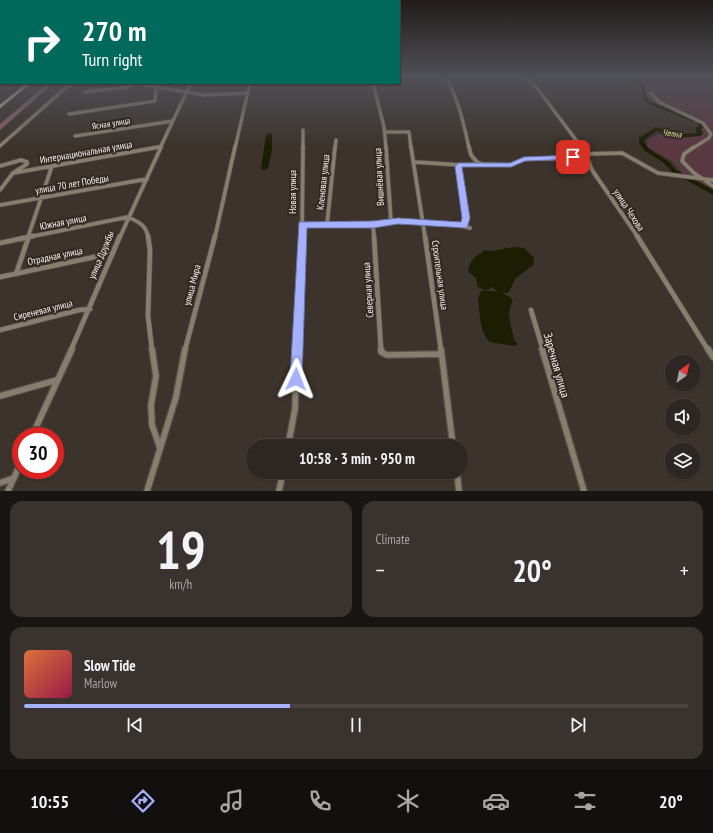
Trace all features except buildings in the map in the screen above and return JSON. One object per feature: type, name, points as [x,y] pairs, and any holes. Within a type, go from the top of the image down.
[{"type":"street","points":[[0,146],[51,101]]},
{"type":"street","points":[[69,114],[155,101]]},
{"type":"street","name":"улица Дружбы","points":[[36,427],[90,309],[128,218],[148,179],[183,101]]},
{"type":"street","name":"улица Мира","points":[[147,491],[176,397],[187,338],[213,245],[246,101]]},
{"type":"street","name":"Вишнёвая улица","points":[[377,101],[384,132],[388,212],[390,222]]},
{"type":"street","points":[[457,101],[463,120],[471,155],[477,162],[482,164]]},
{"type":"street","name":"улица Чехова","points":[[546,101],[586,156],[713,357]]},
{"type":"street","points":[[658,101],[703,123],[711,134],[709,138],[684,154],[682,161],[713,186]]},
{"type":"street","name":"Ясная улица","points":[[75,136],[173,121]]},
{"type":"street","name":"Новая улица","points":[[289,439],[295,409],[302,224],[303,130]]},
{"type":"street","name":"Строительная улица","points":[[384,132],[409,132],[434,296],[440,354],[452,439]]},
{"type":"street","name":"Кленовая улица","points":[[327,225],[336,140]]},
{"type":"street","name":"Интернациональная улица","points":[[13,173],[161,147]]},
{"type":"street","points":[[414,162],[460,165],[511,165],[524,159],[622,153],[658,173],[713,180]]},
{"type":"street","points":[[0,166],[21,160],[27,162],[27,164],[13,173],[0,190]]},
{"type":"street","points":[[460,165],[458,167],[466,218],[464,226]]},
{"type":"street","points":[[16,274],[52,166]]},
{"type":"street","name":"улица 70 лет Победы","points":[[0,205],[148,179]]},
{"type":"street","points":[[128,218],[141,223],[148,229],[150,250],[148,316],[156,376],[151,405],[152,425],[160,449]]},
{"type":"street","name":"Южная улица","points":[[0,243],[128,218]]},
{"type":"street","points":[[302,224],[373,224],[390,222],[447,224],[470,228]]},
{"type":"street","name":"Северная улица","points":[[373,224],[381,352],[384,354],[440,354]]},
{"type":"street","name":"Отрадная улица","points":[[0,277],[113,253]]},
{"type":"street","name":"Сиреневая улица","points":[[0,330],[90,309]]},
{"type":"street","name":"Заречная улица","points":[[531,310],[584,491]]},
{"type":"street","points":[[0,396],[57,380]]},
{"type":"street","points":[[0,483],[12,479]]},
{"type":"street","points":[[8,491],[14,479]]},
{"type":"street","points":[[279,491],[282,479]]},
{"type":"street","points":[[458,479],[459,491]]},
{"type":"shaded area","points":[[27,101],[33,101],[0,130],[0,124]]},
{"type":"shaded area","points":[[648,101],[713,101],[713,189],[683,174],[672,161],[647,147],[648,140],[653,136],[660,134],[695,133],[701,131],[702,126],[696,120]]},
{"type":"shaded area","points":[[269,133],[272,134],[272,150],[268,168],[264,170],[261,169],[266,135]]},
{"type":"shaded area","points":[[514,247],[524,248],[534,258],[534,264],[515,279],[509,292],[502,294],[509,296],[513,301],[509,315],[514,340],[518,344],[515,346],[490,342],[486,338],[481,322],[478,298],[483,290],[498,292],[492,287],[482,289],[477,286],[476,278],[468,271],[473,260],[483,252],[483,250],[490,251]]},
{"type":"waterway","name":"Челна","points":[[647,101],[699,122],[702,126],[698,128],[700,134],[678,136],[656,129],[641,139],[647,150],[666,162],[674,171],[713,193]]},
{"type":"route","points":[[296,379],[302,224],[336,226],[398,221],[464,226],[466,218],[458,167],[460,165],[511,165],[524,159],[573,157]]}]
